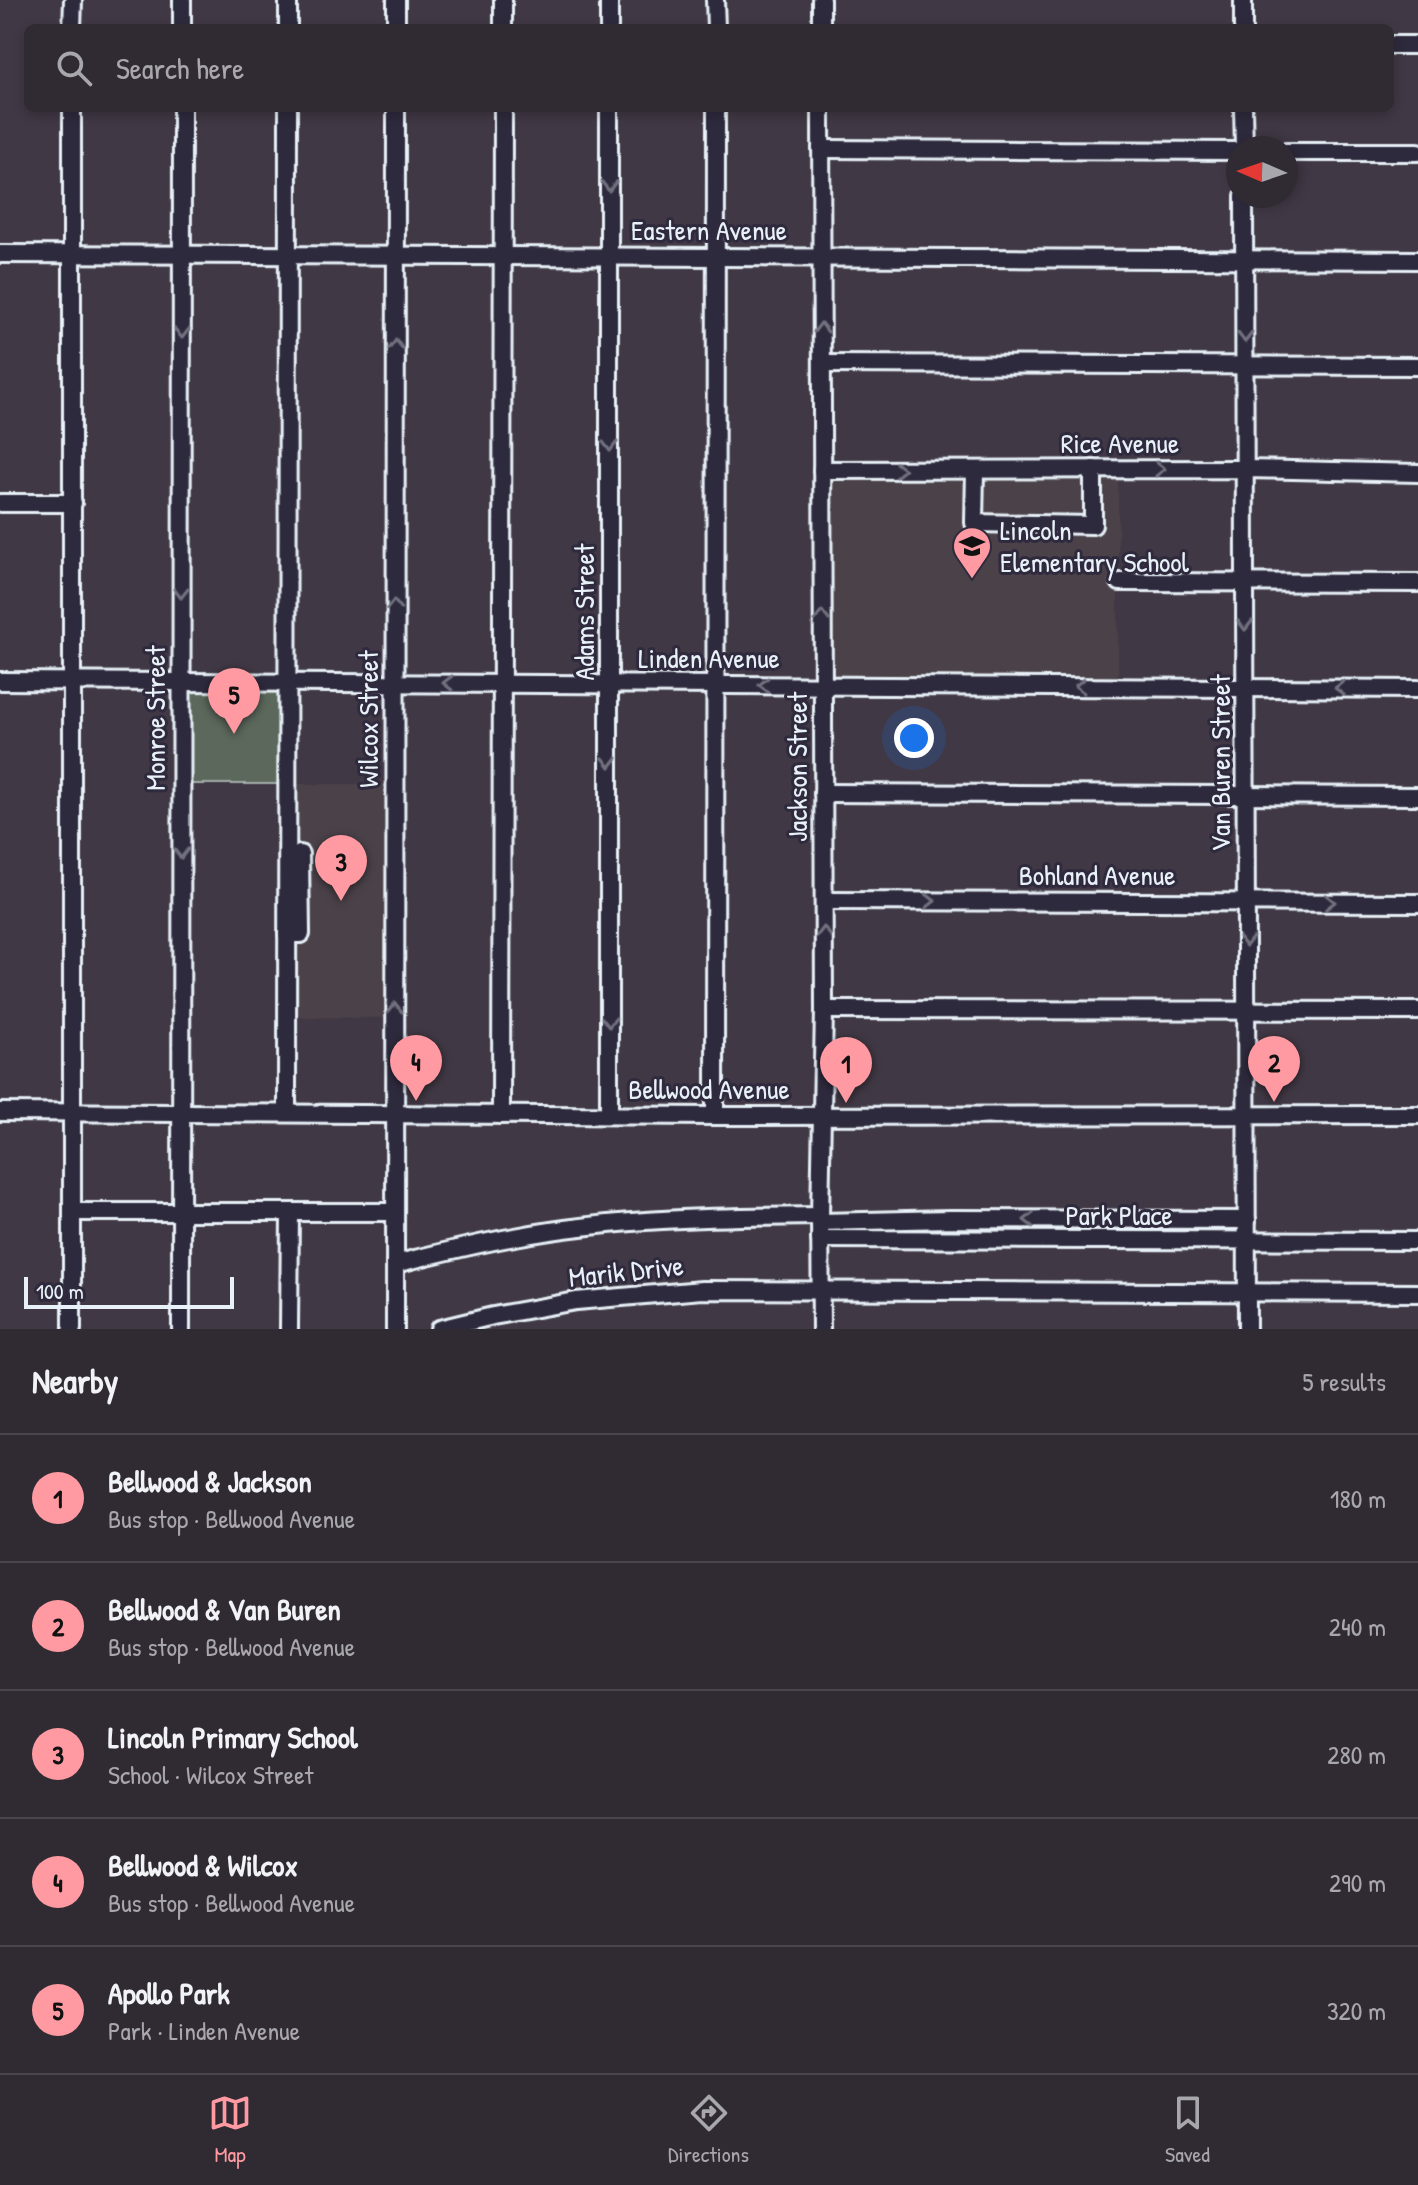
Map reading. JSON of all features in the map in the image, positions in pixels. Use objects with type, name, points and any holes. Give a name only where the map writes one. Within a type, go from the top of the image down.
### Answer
[{"type":"street","points":[[72,24],[73,0]]},
{"type":"street","points":[[182,0],[182,24]]},
{"type":"street","points":[[288,0],[288,24]]},
{"type":"street","points":[[396,0],[396,24]]},
{"type":"street","points":[[503,0],[503,24]]},
{"type":"street","points":[[609,0],[609,24]]},
{"type":"street","points":[[715,0],[716,24]]},
{"type":"street","points":[[821,0],[821,24]]},
{"type":"street","points":[[1243,0],[1243,24]]},
{"type":"street","points":[[1394,45],[1418,45]]},
{"type":"street","points":[[72,112],[72,1329]]},
{"type":"street","name":"Monroe Street","points":[[181,1329],[182,112]]},
{"type":"street","points":[[287,1113],[288,112]]},
{"type":"street","name":"Wilcox Street","points":[[395,1329],[396,112]]},
{"type":"street","points":[[501,1115],[503,112]]},
{"type":"street","name":"Adams Street","points":[[609,112],[609,1115]]},
{"type":"street","points":[[715,1116],[716,112]]},
{"type":"street","name":"Jackson Street","points":[[821,112],[824,901],[821,1329]]},
{"type":"street","points":[[1243,112],[1244,136]]},
{"type":"street","points":[[821,149],[1226,151]]},
{"type":"street","points":[[1298,152],[1418,152]]},
{"type":"street","name":"Van Buren Street","points":[[1244,208],[1247,1329]]},
{"type":"street","name":"Eastern Avenue","points":[[0,254],[1418,260]]},
{"type":"street","points":[[822,364],[1418,366]]},
{"type":"street","points":[[975,470],[974,523],[1093,525],[1093,469]]},
{"type":"street","name":"Rice Avenue","points":[[822,470],[1245,469],[1418,473]]},
{"type":"street","points":[[0,503],[73,503]]},
{"type":"street","points":[[1120,582],[1418,583]]},
{"type":"street","name":"Linden Avenue","points":[[0,681],[1418,689]]},
{"type":"street","points":[[823,793],[1418,796]]},
{"type":"street","points":[[287,934],[301,934],[300,854]]},
{"type":"street","name":"Bohland Avenue","points":[[824,901],[1418,903]]},
{"type":"street","points":[[824,1010],[1418,1011]]},
{"type":"street","name":"Bellwood Avenue","points":[[0,1112],[715,1116],[1418,1115]]},
{"type":"street","points":[[73,1212],[395,1212]]},
{"type":"street","points":[[289,1329],[290,1212]]},
{"type":"street","points":[[395,1264],[515,1236],[592,1226],[714,1217],[820,1225],[950,1219],[1247,1220]]},
{"type":"street","name":"Park Place","points":[[820,1225],[1247,1241],[1418,1241]]},
{"type":"street","name":"Marik Drive","points":[[439,1329],[530,1309],[614,1296],[702,1290],[1418,1293]]},
{"type":"shaded area","name":"Lincoln Elementary School","points":[[1118,473],[1118,687],[827,685],[826,474]]},
{"type":"shaded area","points":[[291,784],[392,784],[392,1018],[290,1017]]},
{"type":"green space","points":[[184,684],[286,684],[284,784],[183,784]]},
{"type":"place","name":"Lincoln Elementary School","points":[[972,580]]},
{"type":"place","name":"Apollo Park","points":[[234,734]]},
{"type":"place","name":"Lincoln Primary School","points":[[341,901]]},
{"type":"place","name":"Bellwood & Wilcox","points":[[416,1101]]},
{"type":"place","name":"Bellwood & Van Buren","points":[[1274,1102]]},
{"type":"place","name":"Bellwood & Jackson","points":[[846,1103]]}]
